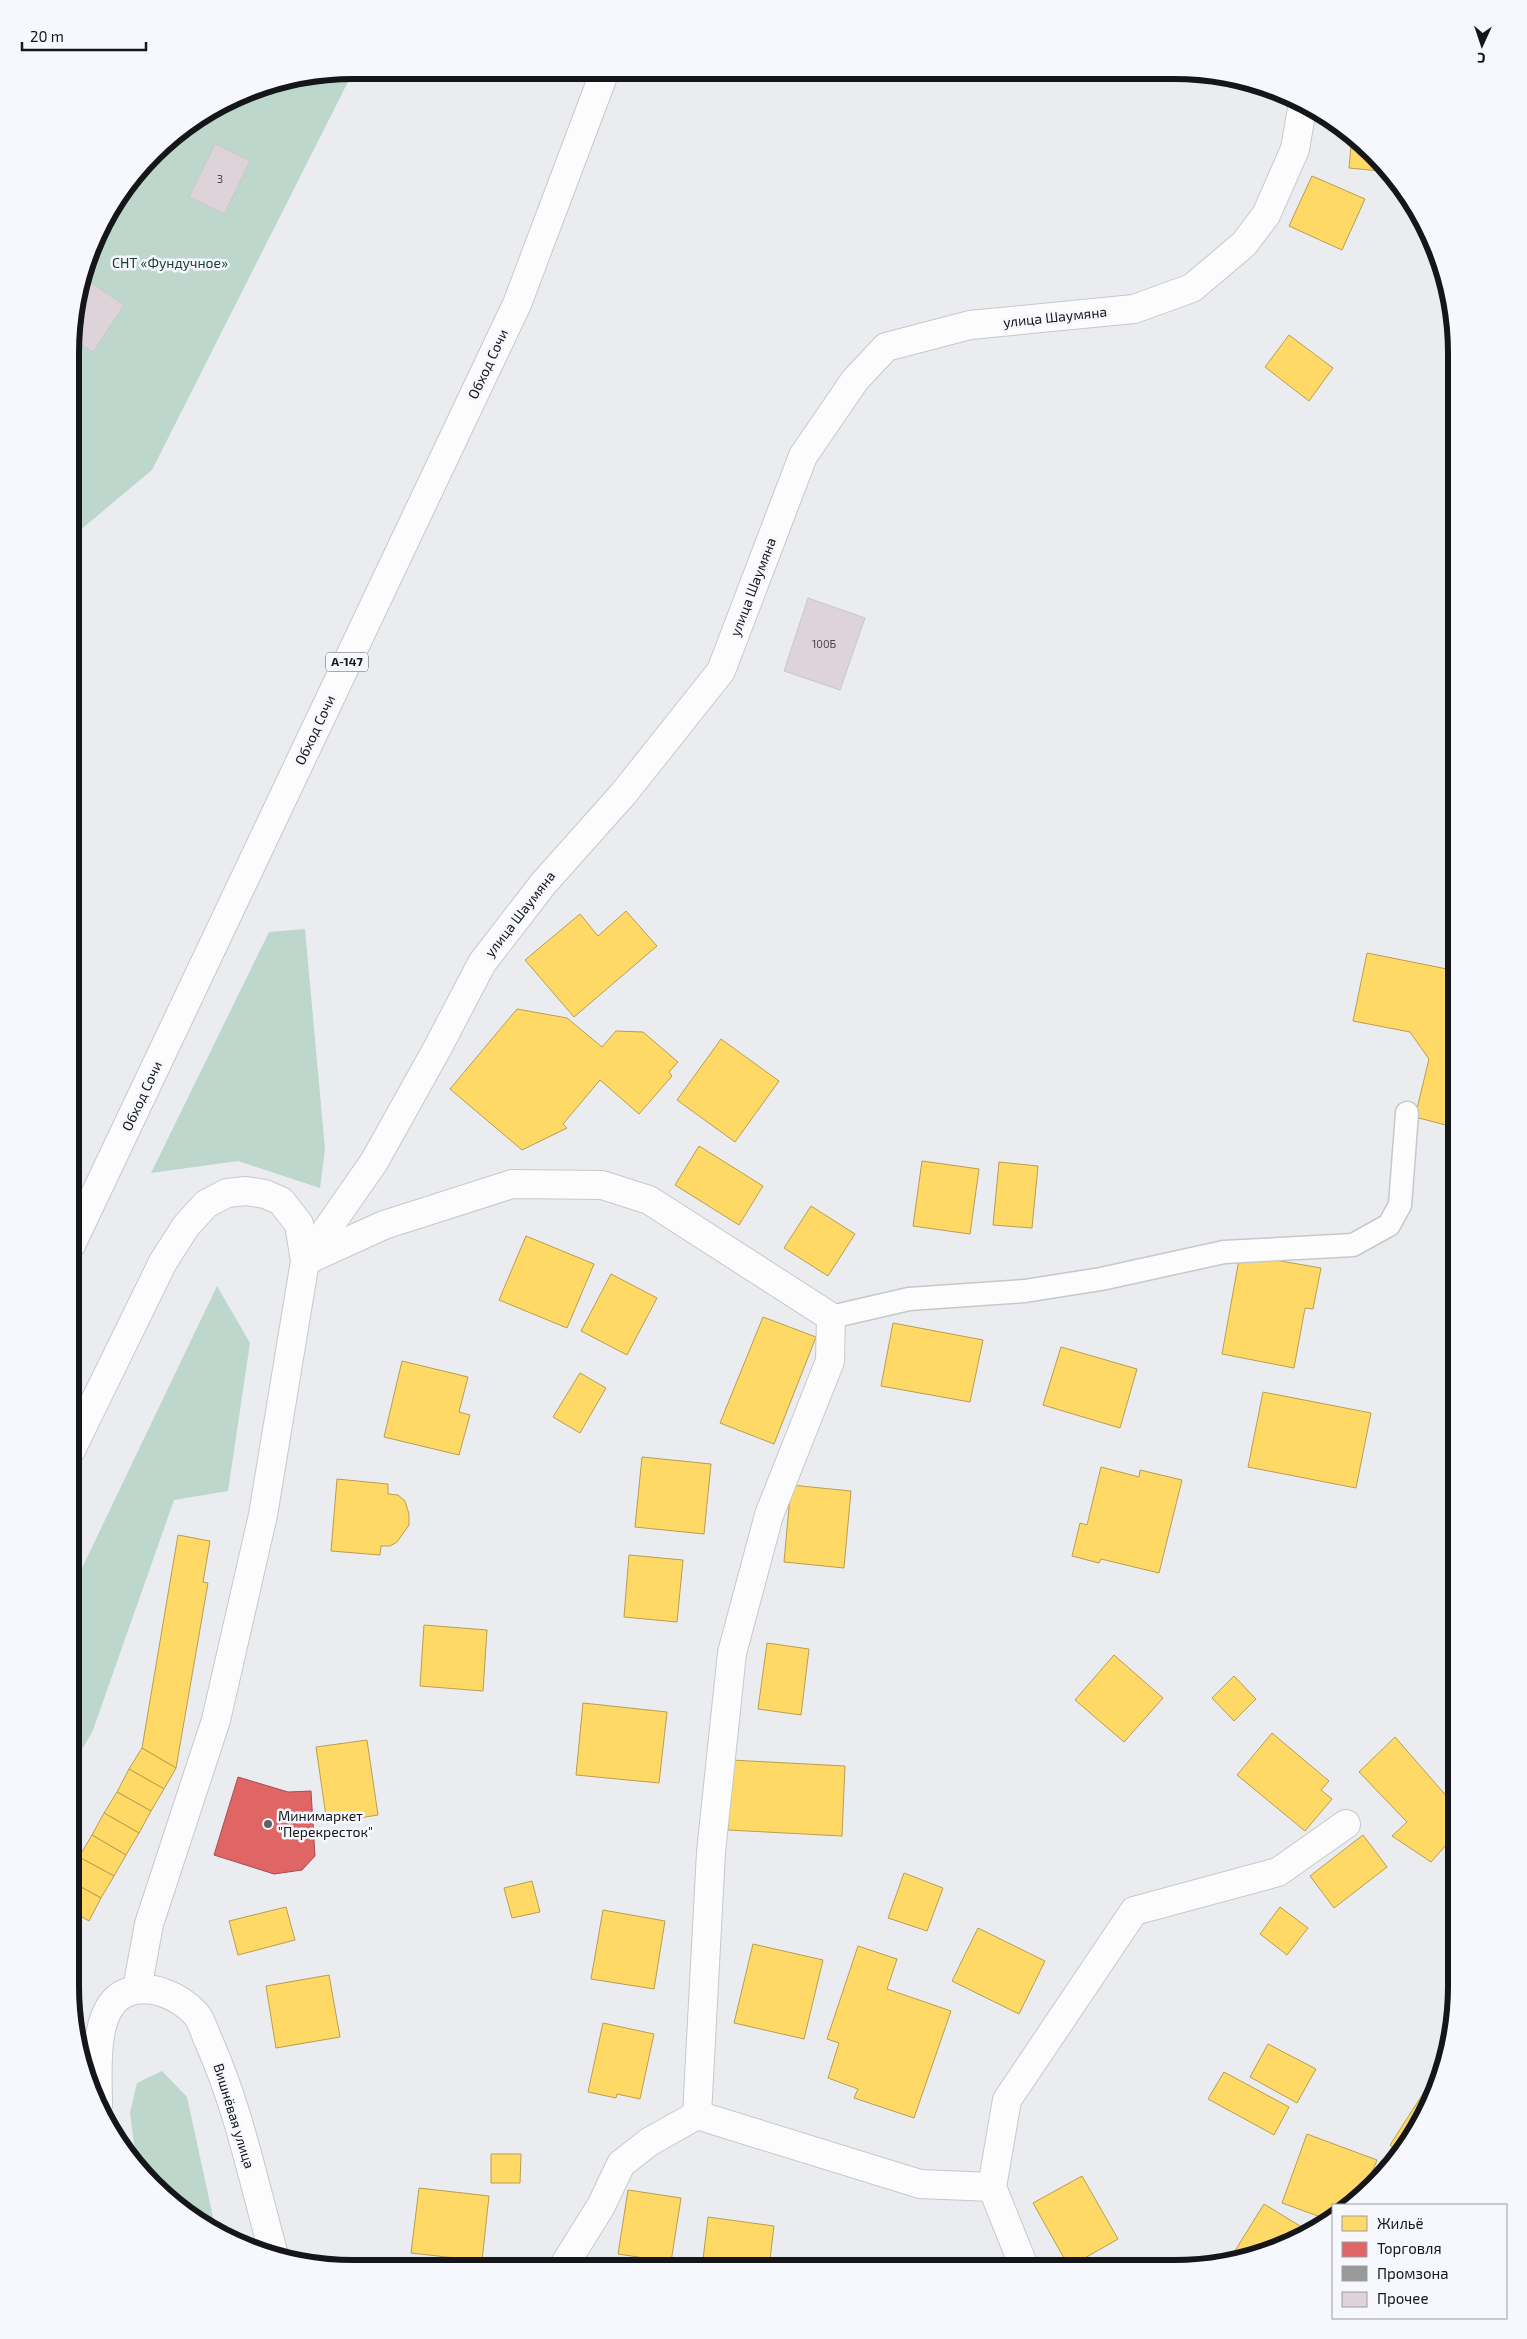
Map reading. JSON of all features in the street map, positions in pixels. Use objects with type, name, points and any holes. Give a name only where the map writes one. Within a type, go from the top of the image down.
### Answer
[{"type":"main road","name":"Обход Сочи","points":[[79,1229],[517,304],[602,79]]},
{"type":"main road","name":"улица Шаумяна","points":[[305,1261],[374,1162],[437,1050],[482,963],[542,884],[624,793],[721,671],[803,456],[855,380],[886,347],[970,326],[1134,308],[1192,288],[1244,244],[1266,215],[1295,149],[1302,110]]},
{"type":"main road","points":[[305,1261],[384,1225],[512,1184],[602,1185],[649,1200],[831,1317],[830,1361],[769,1515],[732,1652],[711,1852],[697,2115]]},
{"type":"main road","points":[[79,1434],[163,1262],[186,1226],[206,1204],[227,1193],[246,1191],[266,1194],[281,1202],[299,1224],[305,1261],[263,1515],[216,1720],[149,1924],[138,1989],[119,1995],[106,2012],[98,2054],[98,2086]]},
{"type":"main road","points":[[1021,2260],[992,2187],[1006,2100],[1134,1911],[1278,1872],[1346,1824]]},
{"type":"main road","name":"Вишнёвая улица","points":[[138,1989],[170,1994],[197,2015],[223,2073],[272,2248]]},
{"type":"main road","points":[[567,2260],[601,2206],[621,2164],[649,2142],[697,2115],[920,2184],[992,2187]]},
{"type":"lane","points":[[831,1317],[908,1299],[1025,1291],[1101,1279],[1224,1252],[1353,1245],[1389,1225],[1400,1205],[1407,1113]]},
{"type":"green space","name":"СНТ «Фундучное»","points":[[349,79],[152,470],[79,531],[79,335],[81,317],[93,265],[115,216],[135,186],[159,159],[186,135],[216,115],[265,93],[282,88],[317,81]]},
{"type":"green space","points":[[305,929],[325,1149],[320,1188],[238,1161],[151,1173],[269,932]]},
{"type":"green space","points":[[217,1286],[250,1343],[228,1491],[174,1500],[93,1730],[79,1755],[79,1574]]},
{"type":"green space","points":[[162,2071],[187,2097],[214,2223],[172,2192],[135,2153],[130,2113],[137,2083]]},
{"type":"building: Жильё","points":[[1351,144],[1379,171],[1349,168]]},
{"type":"building: Жильё","points":[[1312,176],[1365,199],[1342,250],[1289,226]]},
{"type":"building: Жильё","points":[[1289,335],[1333,368],[1309,401],[1265,367]]},
{"type":"building: Жильё","points":[[626,911],[657,946],[574,1017],[525,960],[580,914],[598,936]]},
{"type":"building: Жильё","points":[[1367,953],[1448,969],[1448,1126],[1415,1117],[1429,1059],[1410,1032],[1353,1021]]},
{"type":"building: Жильё","points":[[517,1009],[567,1018],[602,1047],[616,1031],[643,1032],[678,1062],[669,1072],[672,1076],[639,1114],[600,1080],[563,1124],[567,1128],[522,1150],[450,1089]]},
{"type":"building: Жильё","points":[[721,1039],[779,1081],[735,1142],[677,1100]]},
{"type":"building: Жильё","points":[[699,1146],[763,1186],[739,1225],[675,1185]]},
{"type":"building: Жильё","points":[[922,1161],[979,1169],[970,1234],[913,1226]]},
{"type":"building: Жильё","points":[[999,1162],[1038,1166],[1032,1228],[993,1225]]},
{"type":"building: Жильё","points":[[811,1206],[855,1234],[828,1276],[784,1248]]},
{"type":"building: Жильё","points":[[526,1236],[594,1264],[567,1328],[499,1300]]},
{"type":"building: Жильё","points":[[1240,1254],[1321,1268],[1313,1309],[1305,1308],[1294,1368],[1222,1354]]},
{"type":"building: Жильё","points":[[611,1274],[657,1298],[627,1355],[581,1331]]},
{"type":"building: Жильё","points":[[763,1317],[816,1337],[774,1444],[720,1423]]},
{"type":"building: Жильё","points":[[893,1323],[983,1340],[970,1402],[881,1386]]},
{"type":"building: Жильё","points":[[1061,1347],[1137,1369],[1120,1428],[1043,1405]]},
{"type":"building: Жильё","points":[[402,1361],[468,1377],[459,1412],[470,1415],[459,1455],[384,1437]]},
{"type":"building: Жильё","points":[[580,1373],[606,1388],[580,1433],[553,1417]]},
{"type":"building: Жильё","points":[[1263,1392],[1371,1413],[1356,1488],[1248,1467]]},
{"type":"building: Жильё","points":[[642,1457],[711,1464],[704,1534],[635,1527]]},
{"type":"building: Жильё","points":[[1101,1467],[1139,1477],[1140,1470],[1182,1480],[1159,1573],[1101,1559],[1099,1563],[1072,1556],[1080,1523],[1087,1525]]},
{"type":"building: Жильё","points":[[337,1479],[388,1484],[388,1494],[398,1495],[405,1501],[409,1514],[409,1525],[397,1542],[390,1546],[381,1546],[380,1555],[331,1551]]},
{"type":"building: Жильё","points":[[791,1485],[851,1491],[844,1568],[784,1562]]},
{"type":"building: Жильё","points":[[178,1535],[210,1541],[203,1582],[208,1583],[176,1768],[142,1748]]},
{"type":"building: Жильё","points":[[629,1555],[683,1560],[677,1622],[624,1617]]},
{"type":"building: Жильё","points":[[424,1625],[487,1630],[483,1691],[420,1686]]},
{"type":"building: Жильё","points":[[767,1643],[809,1649],[801,1715],[758,1709]]},
{"type":"building: Жильё","points":[[1114,1655],[1163,1698],[1124,1742],[1075,1700]]},
{"type":"building: Жильё","points":[[1234,1676],[1256,1699],[1234,1721],[1212,1698]]},
{"type":"building: Жильё","points":[[583,1703],[667,1712],[659,1783],[576,1775]]},
{"type":"building: Жильё","points":[[1272,1733],[1329,1781],[1321,1790],[1332,1799],[1305,1831],[1237,1775]]},
{"type":"building: Жильё","points":[[1395,1737],[1448,1798],[1448,1843],[1431,1862],[1392,1836],[1407,1822],[1359,1772]]},
{"type":"building: Жильё","points":[[367,1740],[378,1815],[327,1823],[316,1747]]},
{"type":"building: Жильё","points":[[142,1748],[176,1768],[164,1789],[129,1769]]},
{"type":"building: Жильё","points":[[731,1760],[845,1766],[842,1836],[728,1830]]},
{"type":"building: Жильё","points":[[129,1769],[164,1789],[151,1811],[117,1792]]},
{"type":"building: Жильё","points":[[117,1792],[151,1811],[139,1833],[104,1813]]},
{"type":"building: Жильё","points":[[104,1813],[139,1833],[126,1855],[92,1835]]},
{"type":"building: Жильё","points":[[92,1835],[126,1855],[114,1876],[79,1857]]},
{"type":"building: Жильё","points":[[1363,1835],[1387,1867],[1334,1908],[1310,1876]]},
{"type":"building: Жильё","points":[[79,1857],[114,1876],[101,1898],[79,1886]]},
{"type":"building: Жильё","points":[[904,1873],[943,1888],[927,1931],[888,1918]]},
{"type":"building: Жильё","points":[[532,1881],[540,1912],[512,1918],[504,1888]]},
{"type":"building: Жильё","points":[[79,1886],[101,1898],[89,1921],[79,1915]]},
{"type":"building: Жильё","points":[[286,1907],[295,1940],[238,1955],[229,1921]]},
{"type":"building: Жильё","points":[[1280,1907],[1308,1928],[1287,1955],[1260,1934]]},
{"type":"building: Жильё","points":[[603,1910],[665,1921],[654,1989],[591,1979]]},
{"type":"building: Жильё","points":[[978,1928],[1045,1961],[1019,2014],[952,1981]]},
{"type":"building: Жильё","points":[[753,1944],[823,1960],[804,2039],[734,2023]]},
{"type":"building: Жильё","points":[[858,1946],[897,1959],[887,1989],[951,2011],[914,2118],[854,2098],[858,2089],[828,2078],[839,2043],[827,2039]]},
{"type":"building: Жильё","points":[[329,1975],[340,2037],[276,2048],[266,1986]]},
{"type":"building: Жильё","points":[[603,2023],[654,2034],[640,2099],[617,2094],[616,2098],[588,2092]]},
{"type":"building: Жильё","points":[[1268,2044],[1316,2069],[1297,2103],[1250,2077]]},
{"type":"building: Жильё","points":[[1224,2072],[1289,2107],[1274,2135],[1208,2099]]},
{"type":"building: Жильё","points":[[1426,2089],[1427,2090],[1420,2107],[1402,2139],[1395,2148],[1390,2145]]},
{"type":"building: Жильё","points":[[1307,2134],[1377,2160],[1368,2180],[1341,2204],[1332,2204],[1332,2210],[1322,2217],[1282,2203]]},
{"type":"building: Жильё","points":[[491,2154],[521,2154],[520,2183],[491,2183]]},
{"type":"building: Жильё","points":[[1082,2176],[1118,2239],[1081,2260],[1065,2260],[1033,2203]]},
{"type":"building: Жильё","points":[[419,2188],[489,2196],[482,2260],[411,2253]]},
{"type":"building: Жильё","points":[[628,2190],[681,2198],[671,2260],[658,2260],[618,2254]]},
{"type":"building: Жильё","points":[[1264,2204],[1303,2228],[1262,2246],[1233,2254]]},
{"type":"building: Жильё","points":[[708,2217],[774,2226],[770,2260],[703,2260]]},
{"type":"building: Торговля","name":"Минимаркет \"Перекресток\"","points":[[238,1777],[288,1792],[311,1791],[315,1856],[302,1870],[274,1874],[214,1855]]},
{"type":"building: Прочее","points":[[215,144],[250,161],[224,214],[189,197]]},
{"type":"building: Прочее","points":[[88,281],[124,305],[93,352],[79,343],[81,317]]},
{"type":"building: Прочее","points":[[808,598],[865,618],[840,690],[784,671]]},
{"type":"place","name":"Минимаркет \"Перекресток\"","points":[[268,1824]]}]
